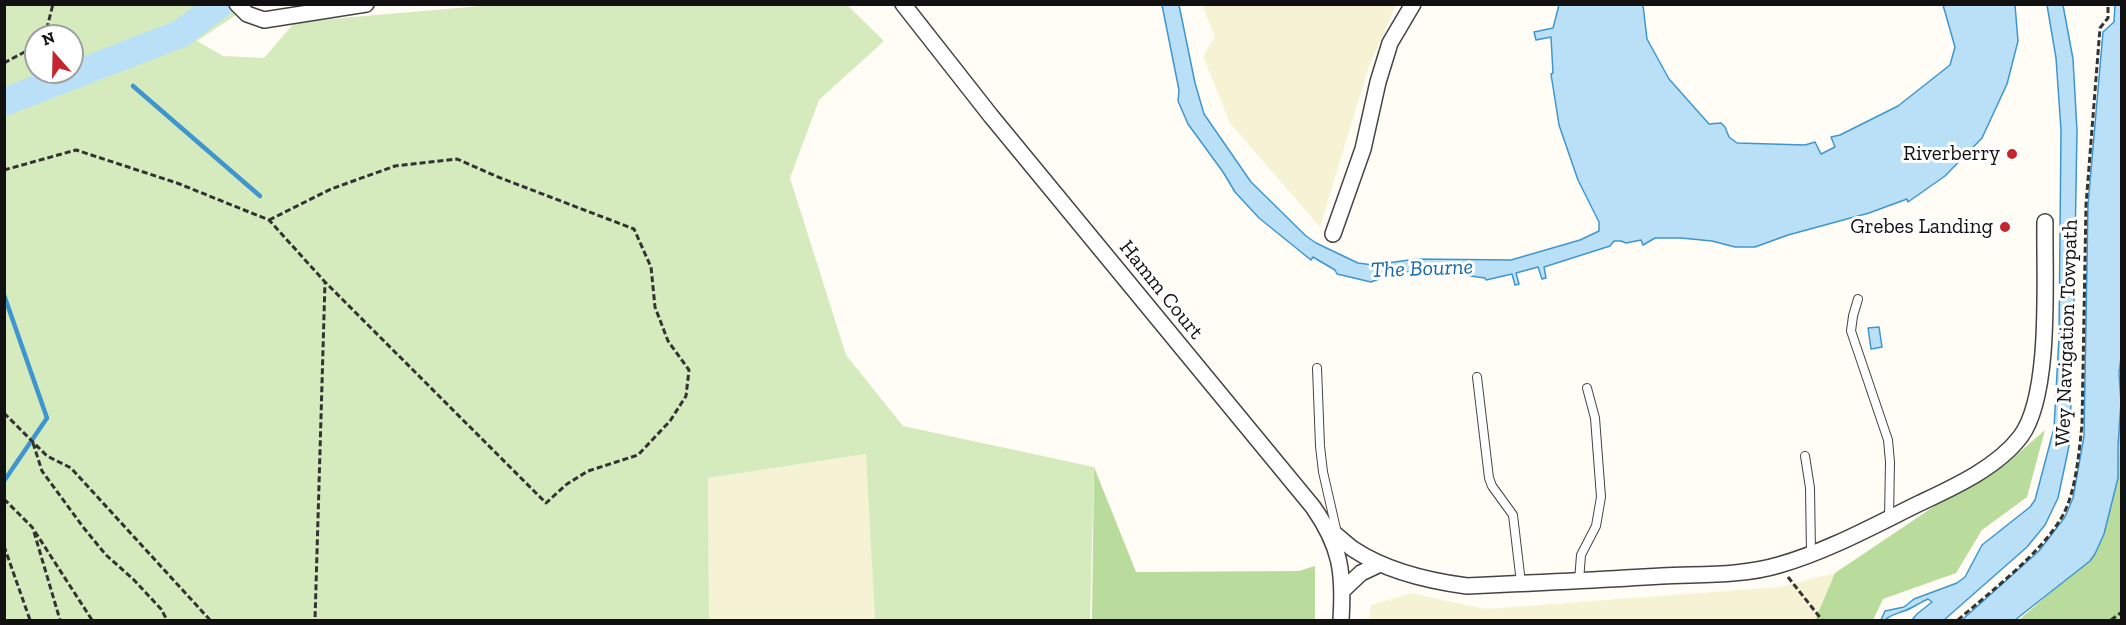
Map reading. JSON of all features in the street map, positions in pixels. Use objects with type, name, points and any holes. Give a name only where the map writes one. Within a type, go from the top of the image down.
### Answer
[{"type":"street","points":[[237,4],[248,14],[264,20],[366,4]]},
{"type":"street","name":"Hamm Court","points":[[903,4],[991,116],[1333,532],[1342,590],[1341,621]]},
{"type":"street","points":[[1333,234],[1363,149],[1378,82],[1390,43],[1413,4]]},
{"type":"street","points":[[1333,532],[1353,549],[1380,564],[1444,583],[1467,586],[1734,573],[1779,565],[1811,553],[1958,485],[1995,462],[2022,436],[2036,404],[2043,357],[2044,222]]},
{"type":"street","points":[[1342,590],[1361,573],[1380,564]]},
{"type":"lane","points":[[1858,299],[1851,331],[1888,440],[1889,518]]},
{"type":"lane","points":[[1317,368],[1320,446],[1333,532]]},
{"type":"lane","points":[[1477,377],[1489,478],[1492,486],[1513,515],[1521,583]]},
{"type":"lane","points":[[1579,580],[1581,555],[1596,526],[1601,497],[1595,418],[1587,388]]},
{"type":"lane","points":[[1805,456],[1810,488],[1811,553]]},
{"type":"path","points":[[47,24],[53,4]]},
{"type":"path","name":"Wey Navigation Towpath","points":[[1958,621],[2037,549],[2062,516],[2070,498],[2080,452],[2082,424],[2086,205],[2100,28],[2108,18],[2108,4]]},
{"type":"path","points":[[4,63],[24,52]]},
{"type":"path","points":[[4,170],[76,150],[177,183],[269,220],[325,282],[546,503],[567,484],[588,471],[638,455],[670,421],[686,396],[689,370],[668,341],[654,307],[651,267],[634,229],[457,159],[395,166],[331,189],[269,220]]},
{"type":"path","points":[[315,621],[325,282]]},
{"type":"path","points":[[4,413],[47,456],[71,468],[210,621]]},
{"type":"path","points":[[32,442],[42,471],[83,527],[106,555],[161,609],[167,621]]},
{"type":"path","points":[[4,499],[32,527],[92,621]]},
{"type":"path","points":[[32,527],[60,621]]},
{"type":"path","points":[[4,546],[30,621]]},
{"type":"path","points":[[1779,565],[1822,621]]},
{"type":"path","points":[[2111,621],[2121,612]]},
{"type":"shaded area","points":[[1202,5],[1396,5],[1369,66],[1320,227],[1230,123],[1203,56],[1215,37]]},
{"type":"shaded area","points":[[867,454],[875,620],[709,620],[708,478]]},
{"type":"shaded area","points":[[1835,573],[1815,620],[1369,620],[1371,605],[1411,593],[1486,609],[1779,587]]},
{"type":"green space","points":[[504,4],[847,5],[884,41],[819,100],[790,178],[846,355],[903,426],[1094,467],[1090,620],[875,620],[866,454],[708,478],[709,620],[5,620],[4,5],[251,5],[197,41],[223,56],[264,58],[295,22]]},
{"type":"green space","points":[[2121,350],[2121,620],[2019,620],[2095,554],[2118,478]]},
{"type":"green space","points":[[2045,430],[2027,497],[1982,530],[1956,573],[1883,599],[1873,620],[1815,620],[1835,573],[1948,497],[2004,466]]},
{"type":"green space","points":[[1094,467],[1136,572],[1299,571],[1315,566],[1315,620],[1092,620]]},
{"type":"water","points":[[1162,5],[1179,5],[1195,83],[1204,114],[1251,182],[1316,243],[1358,263],[1373,265],[1416,259],[1511,260],[1580,240],[1599,231],[1599,222],[1578,180],[1559,125],[1551,74],[1553,73],[1551,37],[1536,40],[1534,32],[1553,28],[1559,5],[1643,5],[1647,39],[1669,79],[1709,124],[1721,123],[1729,137],[1737,143],[1805,145],[1815,142],[1821,154],[1835,147],[1831,137],[1840,135],[1898,106],[1950,65],[1955,47],[1943,5],[2015,5],[2018,41],[2007,84],[1982,138],[1945,176],[1908,202],[1907,199],[1869,213],[1788,235],[1755,247],[1735,247],[1712,241],[1681,238],[1655,238],[1643,245],[1641,240],[1626,243],[1614,241],[1610,246],[1544,267],[1546,278],[1542,279],[1538,267],[1516,273],[1519,284],[1515,285],[1512,274],[1486,280],[1442,272],[1403,272],[1371,282],[1337,274],[1335,270],[1313,257],[1311,260],[1259,218],[1235,192],[1188,124],[1178,101],[1179,90]]},
{"type":"water","points":[[2047,5],[2063,5],[2073,59],[2077,131],[2069,446],[2058,498],[2045,525],[2027,547],[1944,620],[1912,620],[1932,602],[1928,599],[1881,620],[1885,611],[1904,607],[1914,599],[1957,583],[1965,577],[1982,545],[2030,507],[2035,500],[2054,428],[2059,337],[2061,130],[2056,58]]},
{"type":"water","points":[[2115,5],[2122,5],[2122,350],[2119,373],[2121,402],[2118,478],[2104,534],[2090,561],[2015,620],[1962,620],[2039,551],[2065,517],[2073,498],[2084,436],[2088,205],[2103,32],[2114,22]]},
{"type":"water","points":[[1879,327],[1882,347],[1871,349],[1868,328]]},
{"type":"waterway","name":"The Bourne","points":[[4,102],[180,34],[220,4]]},
{"type":"waterway","points":[[133,86],[260,196]]},
{"type":"waterway","points":[[4,295],[47,418],[4,481]]},
{"type":"place","name":"Riverberry","points":[[2012,154]]},
{"type":"place","name":"Grebes Landing","points":[[2005,227]]}]
